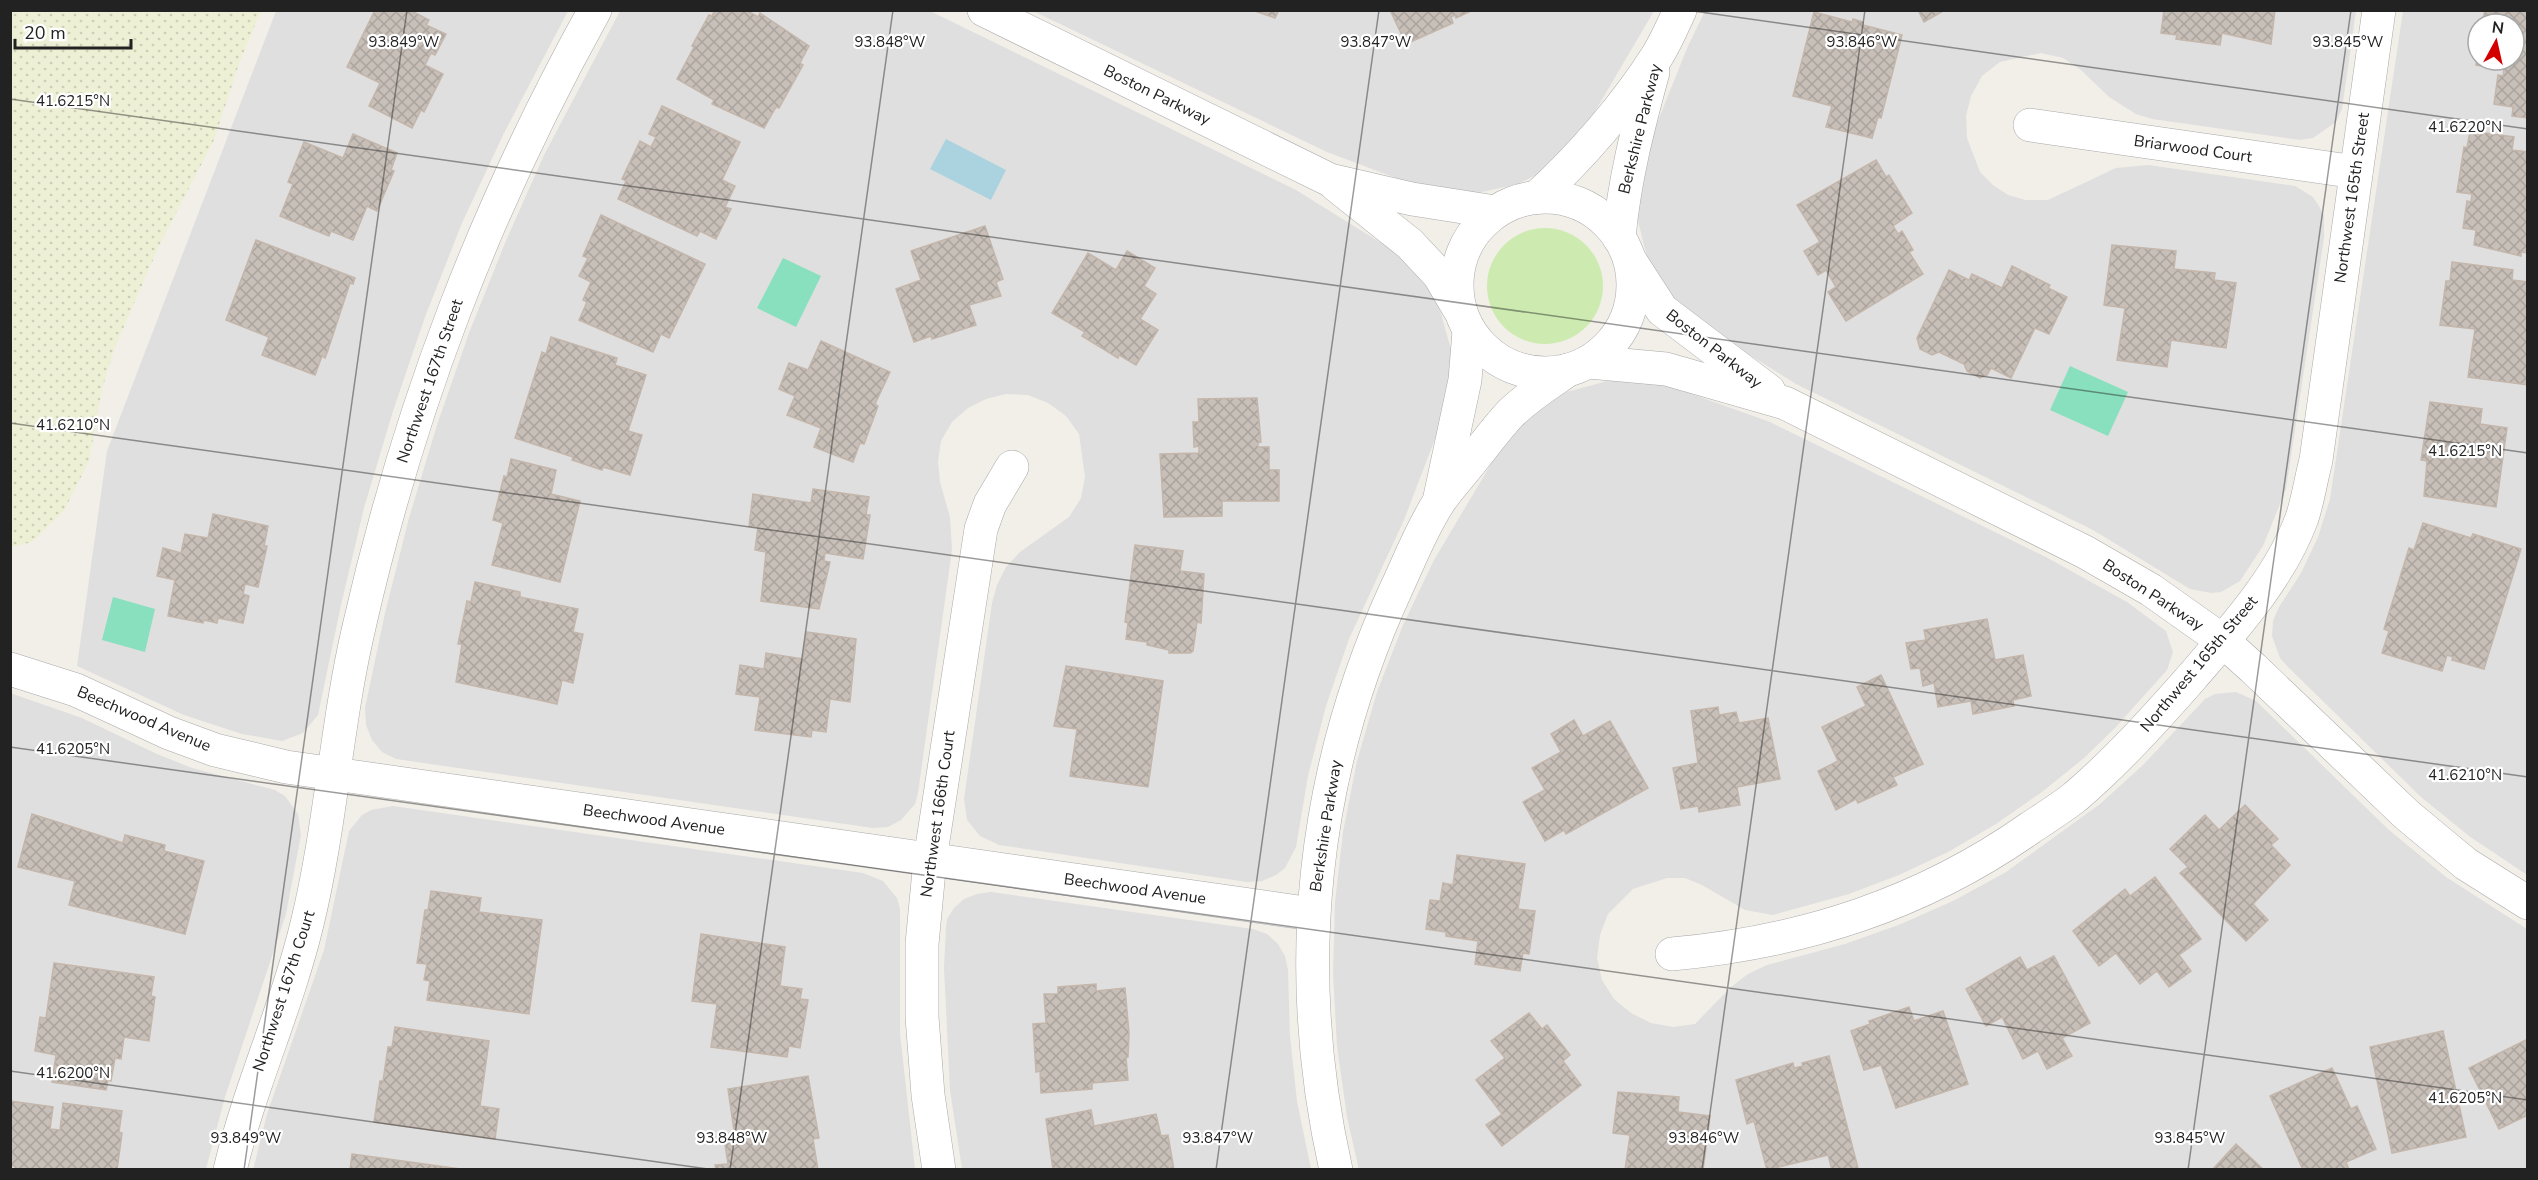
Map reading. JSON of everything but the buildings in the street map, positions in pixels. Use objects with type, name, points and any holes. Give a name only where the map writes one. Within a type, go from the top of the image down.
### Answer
[{"type":"street","name":"Northwest 167th Street","points":[[332,774],[358,631],[389,504],[424,389],[468,271],[520,151],[595,10]]},
{"type":"street","name":"Boston Parkway","points":[[984,10],[1330,180],[1412,200],[1495,212]]},
{"type":"street","name":"Berkshire Parkway","points":[[1624,248],[1623,194],[1631,155],[1658,56],[1680,10]]},
{"type":"street","name":"Northwest 165th Street","points":[[1672,954],[1725,949],[1801,933],[1842,921],[1945,881],[2010,842],[2073,798],[2119,757],[2223,641],[2282,560],[2302,518],[2316,460],[2379,10]]},
{"type":"street","name":"Berkshire Parkway","points":[[1537,197],[1576,160],[1658,56]]},
{"type":"street","name":"Briarwood Court","points":[[2030,125],[2356,172]]},
{"type":"street","name":"Boston Parkway","points":[[1330,180],[1410,244],[1439,275],[1465,321]]},
{"type":"street","points":[[1537,197],[1561,198],[1584,206],[1604,219],[1624,248],[1633,283],[1631,307],[1622,329],[1607,348],[1578,366],[1545,373],[1523,370],[1502,362],[1484,349],[1465,321],[1456,289],[1458,266],[1466,245],[1478,226],[1495,212],[1515,202],[1537,197]]},
{"type":"street","name":"Boston Parkway","points":[[1624,248],[1662,310],[1785,403]]},
{"type":"street","name":"Berkshire Parkway","points":[[1439,502],[1465,380],[1465,321]]},
{"type":"street","name":"Boston Parkway","points":[[1578,366],[1666,369],[1785,403],[2085,552],[2151,590],[2223,641],[2290,700],[2407,815],[2466,864],[2528,903]]},
{"type":"street","name":"Berkshire Parkway","points":[[1336,1170],[1316,1059],[1311,986],[1312,914],[1320,839],[1334,765],[1354,693],[1382,620],[1439,502],[1510,415],[1538,391],[1578,366]]},
{"type":"street","name":"Northwest 166th Court","points":[[939,1170],[928,1095],[922,1017],[922,944],[930,860],[981,529],[990,504],[1012,467]]},
{"type":"street","name":"Beechwood Avenue","points":[[10,669],[76,690],[169,733],[215,750],[286,767],[1312,914]]},
{"type":"street","name":"Northwest 167th Court","points":[[230,1170],[242,1122],[307,925],[321,858],[332,774]]},
{"type":"shaded area","points":[[276,11],[568,11],[504,133],[462,223],[425,317],[393,411],[364,508],[318,715],[303,733],[282,741],[242,734],[184,715],[77,666],[107,451]]},
{"type":"shaded area","points":[[620,11],[930,11],[1296,190],[1394,251],[1426,284],[1438,303],[1452,353],[1446,410],[1404,520],[1349,639],[1326,706],[1308,776],[1296,847],[1285,868],[1276,875],[1262,881],[1247,882],[999,845],[980,836],[967,820],[964,799],[992,603],[997,585],[1006,567],[1020,552],[1069,517],[1081,498],[1085,477],[1079,434],[1066,416],[1048,403],[1028,395],[1006,394],[986,399],[968,408],[952,422],[941,441],[938,461],[940,482],[950,517],[952,550],[918,793],[915,804],[901,820],[888,827],[873,828],[396,759],[382,752],[372,740],[366,725],[365,708],[385,613],[409,518],[437,425],[469,333],[505,243],[544,155]]},
{"type":"shaded area","points":[[1033,11],[1654,11],[1587,125],[1538,174],[1518,184],[1473,194],[1428,190],[1327,152]]},
{"type":"shaded area","points":[[1705,11],[2356,11],[2342,109],[2336,122],[2313,138],[2300,140],[2152,119],[2136,114],[2109,97],[2081,70],[2063,58],[2041,53],[2000,62],[1982,76],[1971,96],[1966,116],[1967,138],[1980,172],[2008,195],[2026,200],[2048,200],[2116,168],[2148,165],[2295,186],[2313,197],[2319,206],[2324,216],[2324,238],[2286,489],[2263,546],[2240,581],[2221,592],[2211,593],[2190,589],[2093,530],[1796,384],[1710,330],[1673,300],[1648,261],[1637,217],[1637,195],[1655,128],[1688,46]]},
{"type":"shaded area","points":[[2403,11],[2527,11],[2527,875],[2469,836],[2421,797],[2280,658],[2272,636],[2273,621],[2279,607],[2301,573],[2318,537],[2330,499]]},
{"type":"shaded area","points":[[1611,380],[1661,383],[1770,422],[2046,557],[2127,602],[2166,631],[2173,652],[2167,670],[2115,728],[2084,758],[2042,792],[1996,824],[1948,852],[1899,875],[1849,894],[1773,915],[1745,910],[1702,885],[1685,878],[1667,878],[1633,889],[1608,914],[1600,935],[1597,958],[1602,980],[1614,999],[1631,1013],[1651,1023],[1673,1027],[1695,1024],[1731,987],[1748,974],[1767,965],[1845,944],[1901,924],[1955,900],[2006,872],[2100,804],[2143,765],[2205,699],[2215,694],[2236,692],[2256,701],[2389,830],[2446,877],[2527,929],[2527,1169],[1359,1170],[1347,1117],[1337,1046],[1333,974],[1335,902],[1343,832],[1357,761],[1377,692],[1403,625],[1434,560],[1497,454],[1525,418],[1563,393]]},
{"type":"shaded area","points":[[10,693],[82,718],[192,768],[275,790],[285,796],[298,814],[301,835],[286,914],[225,1097],[206,1169],[11,1169]]},
{"type":"shaded area","points":[[393,806],[863,873],[883,881],[897,898],[900,909],[900,1033],[915,1169],[253,1170],[267,1114],[324,950],[349,831],[362,815],[371,810]]},
{"type":"shaded area","points":[[991,892],[1253,929],[1267,934],[1278,944],[1285,956],[1288,970],[1290,1036],[1297,1101],[1311,1169],[962,1169],[950,1090],[944,968],[946,927],[947,919],[954,908],[964,899]]},
{"type":"green space","points":[[11,10],[261,11],[240,61],[214,140],[160,244],[115,347],[102,389],[89,461],[64,511],[32,542],[11,547]]},
{"type":"green space","points":[[1545,228],[1567,232],[1586,245],[1599,264],[1603,286],[1599,308],[1586,327],[1567,340],[1545,344],[1523,340],[1504,327],[1491,308],[1487,286],[1491,264],[1504,245],[1523,232]]},
{"type":"green space","points":[[783,258],[821,276],[796,327],[757,308]]},
{"type":"green space","points":[[2070,366],[2128,392],[2108,436],[2050,410]]},
{"type":"green space","points":[[113,597],[155,609],[145,652],[102,640]]},
{"type":"water","points":[[946,139],[1006,170],[991,200],[930,169]]}]
